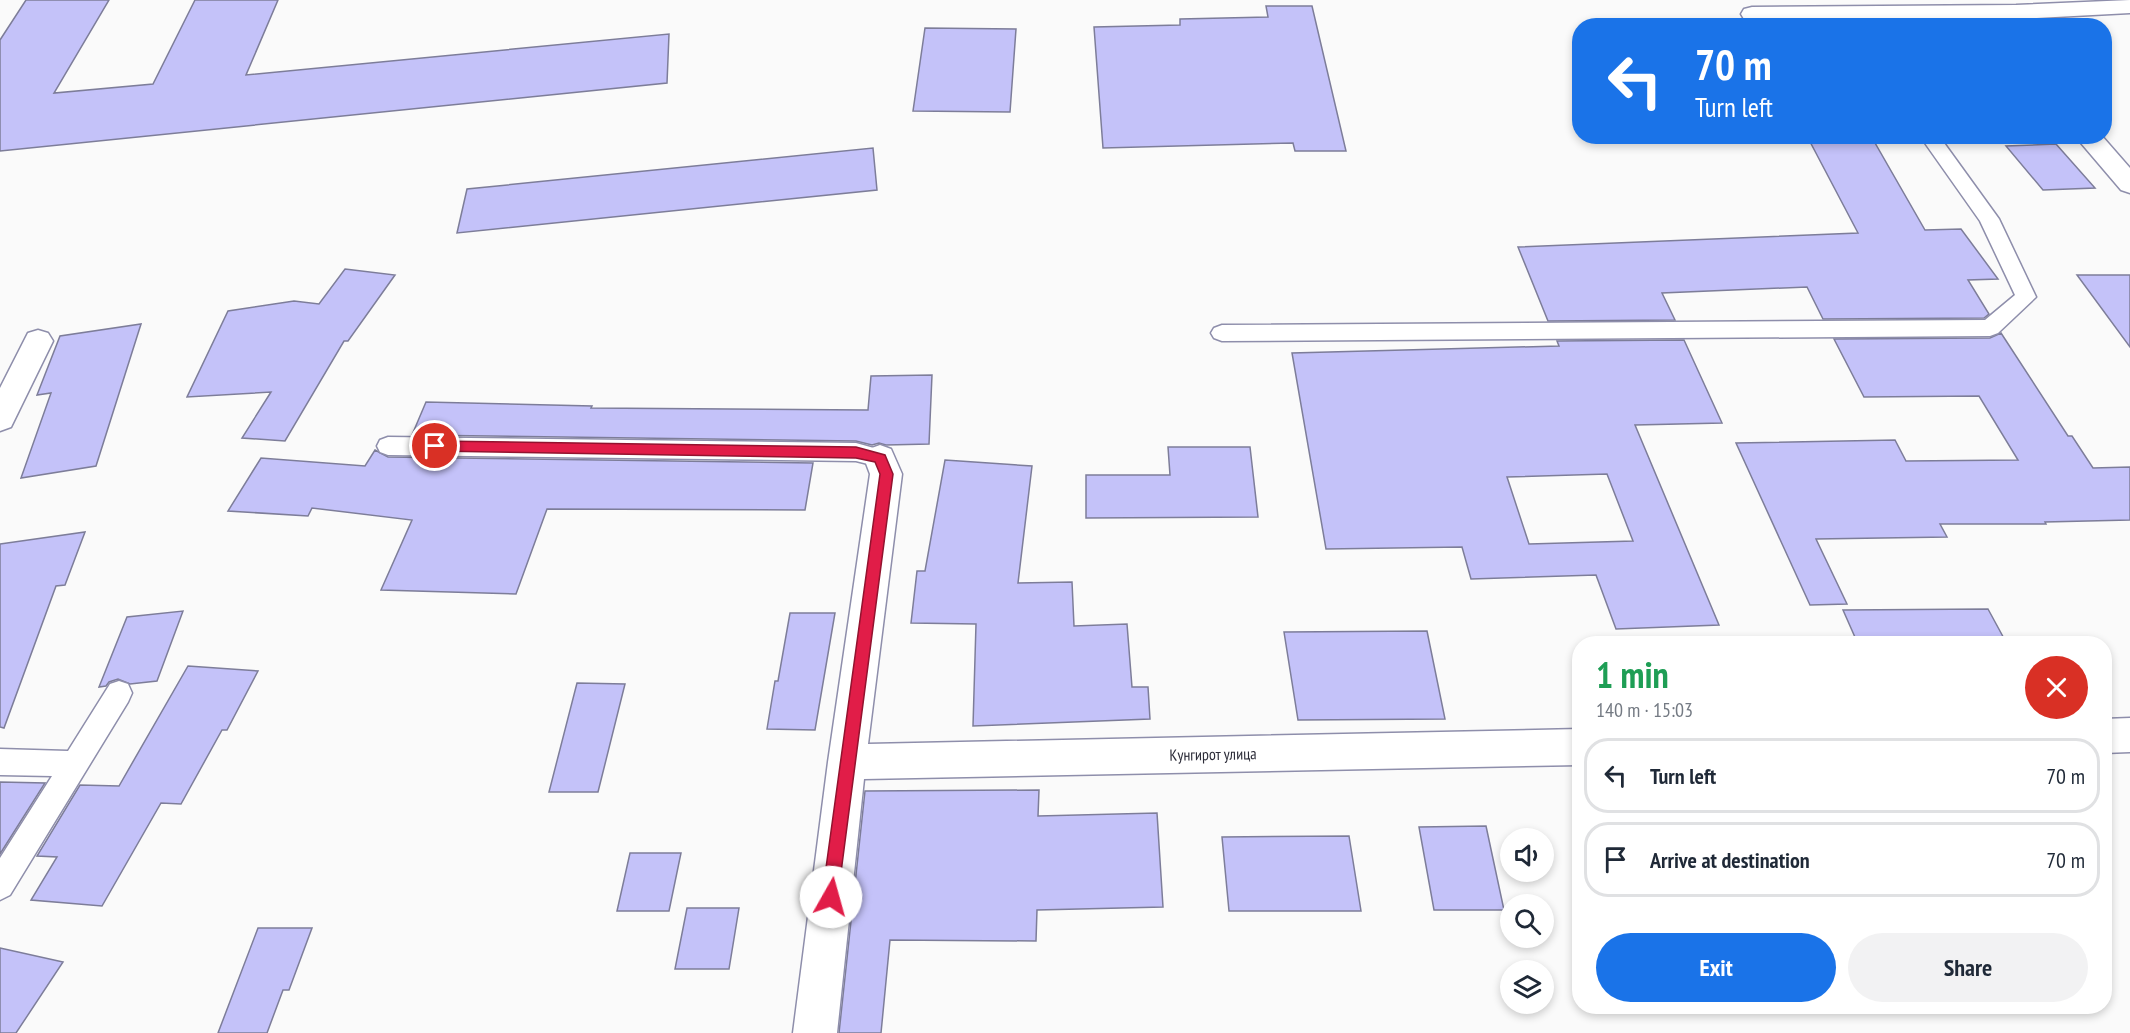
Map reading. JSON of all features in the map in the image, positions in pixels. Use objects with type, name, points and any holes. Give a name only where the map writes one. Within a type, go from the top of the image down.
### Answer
[{"type":"street","points":[[1886,18],[2130,6]]},
{"type":"street","points":[[1752,14],[1813,18]]},
{"type":"street","points":[[2094,144],[2130,184]]},
{"type":"street","points":[[0,419],[38,341]]},
{"type":"street","points":[[814,1033],[847,762],[886,474],[880,458]]},
{"type":"street","points":[[2112,736],[2130,735]]},
{"type":"street","name":"Кунгирот улица","points":[[847,762],[1572,747]]},
{"type":"lane","points":[[1222,333],[1990,328],[2026,297],[1989,219],[1935,144]]},
{"type":"lane","points":[[388,446],[856,452],[880,458]]},
{"type":"lane","points":[[0,885],[119,693]]},
{"type":"lane","points":[[0,762],[75,764]]},
{"type":"building","points":[[26,0],[109,0],[54,93],[153,84],[195,0],[278,0],[246,75],[669,34],[667,83],[0,151],[0,40]]},
{"type":"building","points":[[1266,6],[1312,6],[1346,151],[1295,151],[1293,143],[1103,148],[1094,27],[1180,25],[1180,19],[1268,17]]},
{"type":"building","points":[[925,28],[1016,29],[1010,112],[913,111]]},
{"type":"building","points":[[1811,144],[1876,144],[1925,230],[1961,229],[1998,279],[1968,280],[1989,314],[1984,318],[1823,319],[1807,287],[1662,293],[1675,320],[1548,321],[1518,247],[1858,233]]},
{"type":"building","points":[[2056,144],[2095,188],[2043,190],[2006,146]]},
{"type":"building","points":[[873,148],[877,190],[457,233],[467,189]]},
{"type":"building","points":[[345,269],[395,275],[348,341],[344,341],[285,441],[242,438],[271,392],[187,397],[228,311],[294,301],[319,304]]},
{"type":"building","points":[[2077,275],[2130,275],[2130,347]]},
{"type":"building","points":[[141,324],[96,466],[21,478],[51,393],[37,395],[60,336]]},
{"type":"building","points":[[2001,333],[2068,436],[2072,436],[2093,468],[2130,467],[2130,520],[2045,522],[2046,524],[1940,524],[1947,537],[1816,539],[1847,604],[1810,605],[1736,443],[1895,440],[1906,461],[2018,460],[1979,396],[1864,397],[1834,339],[1990,338]]},
{"type":"building","points":[[1684,340],[1722,423],[1635,425],[1719,625],[1616,629],[1596,575],[1471,579],[1462,547],[1326,549],[1292,353],[1559,346],[1557,341]],"holes":[[[1607,474],[1633,541],[1529,544],[1507,477]]]},
{"type":"building","points":[[932,375],[929,444],[886,445],[879,443],[872,445],[856,441],[412,435],[426,402],[592,406],[591,408],[868,410],[871,376]]},
{"type":"building","points":[[1168,447],[1250,447],[1258,517],[1086,518],[1086,475],[1170,475]]},
{"type":"building","points":[[375,450],[388,457],[813,463],[805,510],[547,509],[516,594],[381,590],[412,520],[312,508],[308,516],[228,511],[261,458],[365,466]]},
{"type":"building","points":[[945,460],[1032,466],[1018,583],[1072,582],[1074,626],[1127,624],[1132,687],[1148,687],[1150,719],[973,726],[976,624],[911,623],[917,571],[925,571]]},
{"type":"building","points":[[85,532],[65,585],[56,586],[4,728],[0,727],[0,544]]},
{"type":"building","points":[[1988,609],[2003,636],[1854,636],[1843,610]]},
{"type":"building","points":[[183,611],[157,681],[130,684],[118,679],[99,687],[127,617]]},
{"type":"building","points":[[790,613],[835,613],[815,730],[767,729]]},
{"type":"building","points":[[1427,631],[1445,719],[1298,720],[1284,632]]},
{"type":"building","points":[[188,666],[258,671],[227,730],[222,730],[181,804],[161,803],[102,906],[31,900],[57,857],[37,856],[80,785],[119,786]]},
{"type":"building","points":[[577,683],[625,684],[598,792],[549,792]]},
{"type":"building","points":[[0,782],[45,783],[0,854]]},
{"type":"building","points":[[1039,790],[1038,816],[1157,813],[1163,907],[1037,910],[1036,941],[890,940],[881,1033],[839,1033],[865,791]]},
{"type":"building","points":[[1486,826],[1501,894],[1500,910],[1434,910],[1419,827]]},
{"type":"building","points":[[1349,836],[1361,911],[1229,911],[1222,837]]},
{"type":"building","points":[[630,853],[681,853],[669,911],[617,911]]},
{"type":"building","points":[[687,908],[739,908],[729,969],[675,969]]},
{"type":"building","points":[[258,928],[312,928],[289,990],[283,990],[267,1033],[218,1033]]},
{"type":"building","points":[[0,948],[63,962],[16,1033],[0,1033]]},
{"type":"route","points":[[435,446],[856,452],[880,458],[886,474],[831,897]]}]
